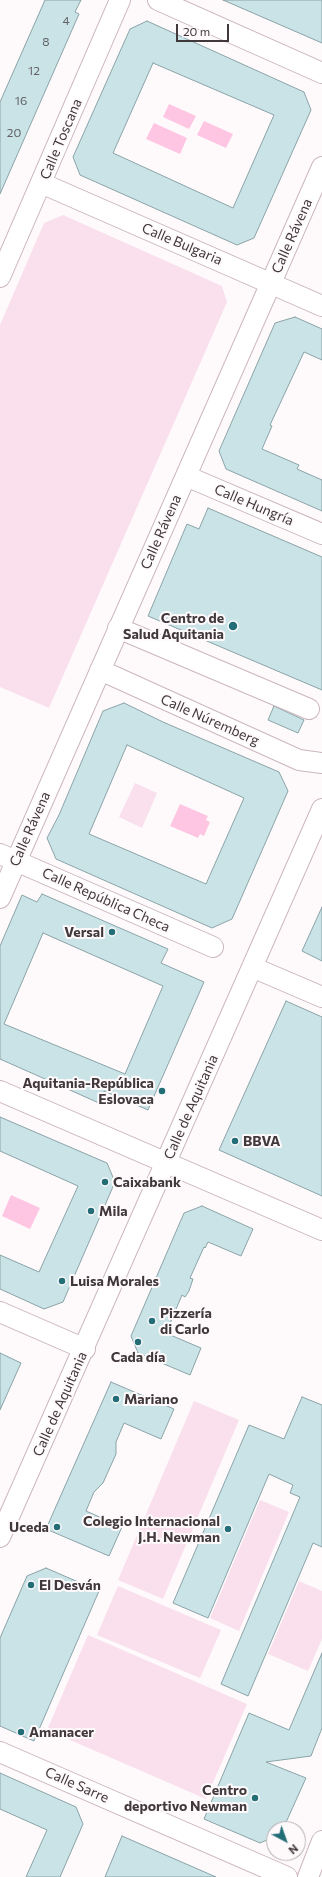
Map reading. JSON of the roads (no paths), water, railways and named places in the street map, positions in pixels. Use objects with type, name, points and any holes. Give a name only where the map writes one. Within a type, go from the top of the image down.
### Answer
[{"type":"street","name":"Calle Toscana","points":[[0,277],[120,0]]},
{"type":"street","points":[[158,0],[322,73]]},
{"type":"street","name":"Calle Rávena","points":[[0,898],[8,857],[100,670],[322,167]]},
{"type":"street","name":"Calle Bulgaria","points":[[41,183],[322,306]]},
{"type":"street","name":"Calle Hungría","points":[[186,476],[322,534]]},
{"type":"street","points":[[118,628],[309,709]]},
{"type":"street","name":"Calle Núremberg","points":[[100,670],[299,760],[322,763]]},
{"type":"street","name":"Calle de Aquitania","points":[[0,1536],[85,1349],[322,809]]},
{"type":"street","name":"Calle República Checa","points":[[8,857],[213,947]]},
{"type":"street","points":[[252,967],[322,997]]},
{"type":"street","points":[[0,1091],[322,1230]]},
{"type":"street","points":[[0,1312],[85,1349]]},
{"type":"street","name":"Calle Sarre","points":[[0,1752],[287,1877]]},
{"type":"street","points":[[308,1877],[322,1841]]},
{"type":"place","name":"Centro de Salud Aquitania","points":[[233,626]]},
{"type":"place","name":"Versal","points":[[112,932]]},
{"type":"place","name":"Aquitania-República Eslovaca","points":[[162,1091]]},
{"type":"place","name":"BBVA","points":[[235,1141]]},
{"type":"place","name":"Caixabank","points":[[105,1182]]},
{"type":"place","name":"Mila","points":[[91,1211]]},
{"type":"place","name":"Luisa Morales","points":[[62,1281]]},
{"type":"place","name":"Pizzería di Carlo","points":[[152,1321]]},
{"type":"place","name":"Cada día","points":[[138,1342]]},
{"type":"place","name":"Mariano","points":[[116,1399]]},
{"type":"place","name":"Uceda","points":[[57,1527]]},
{"type":"place","name":"Colegio Internacional J.H. Newman","points":[[228,1529]]},
{"type":"place","name":"El Desván","points":[[31,1585]]},
{"type":"place","name":"Amanacer","points":[[21,1732]]},
{"type":"place","name":"Centro deportivo Newman","points":[[255,1798]]}]
